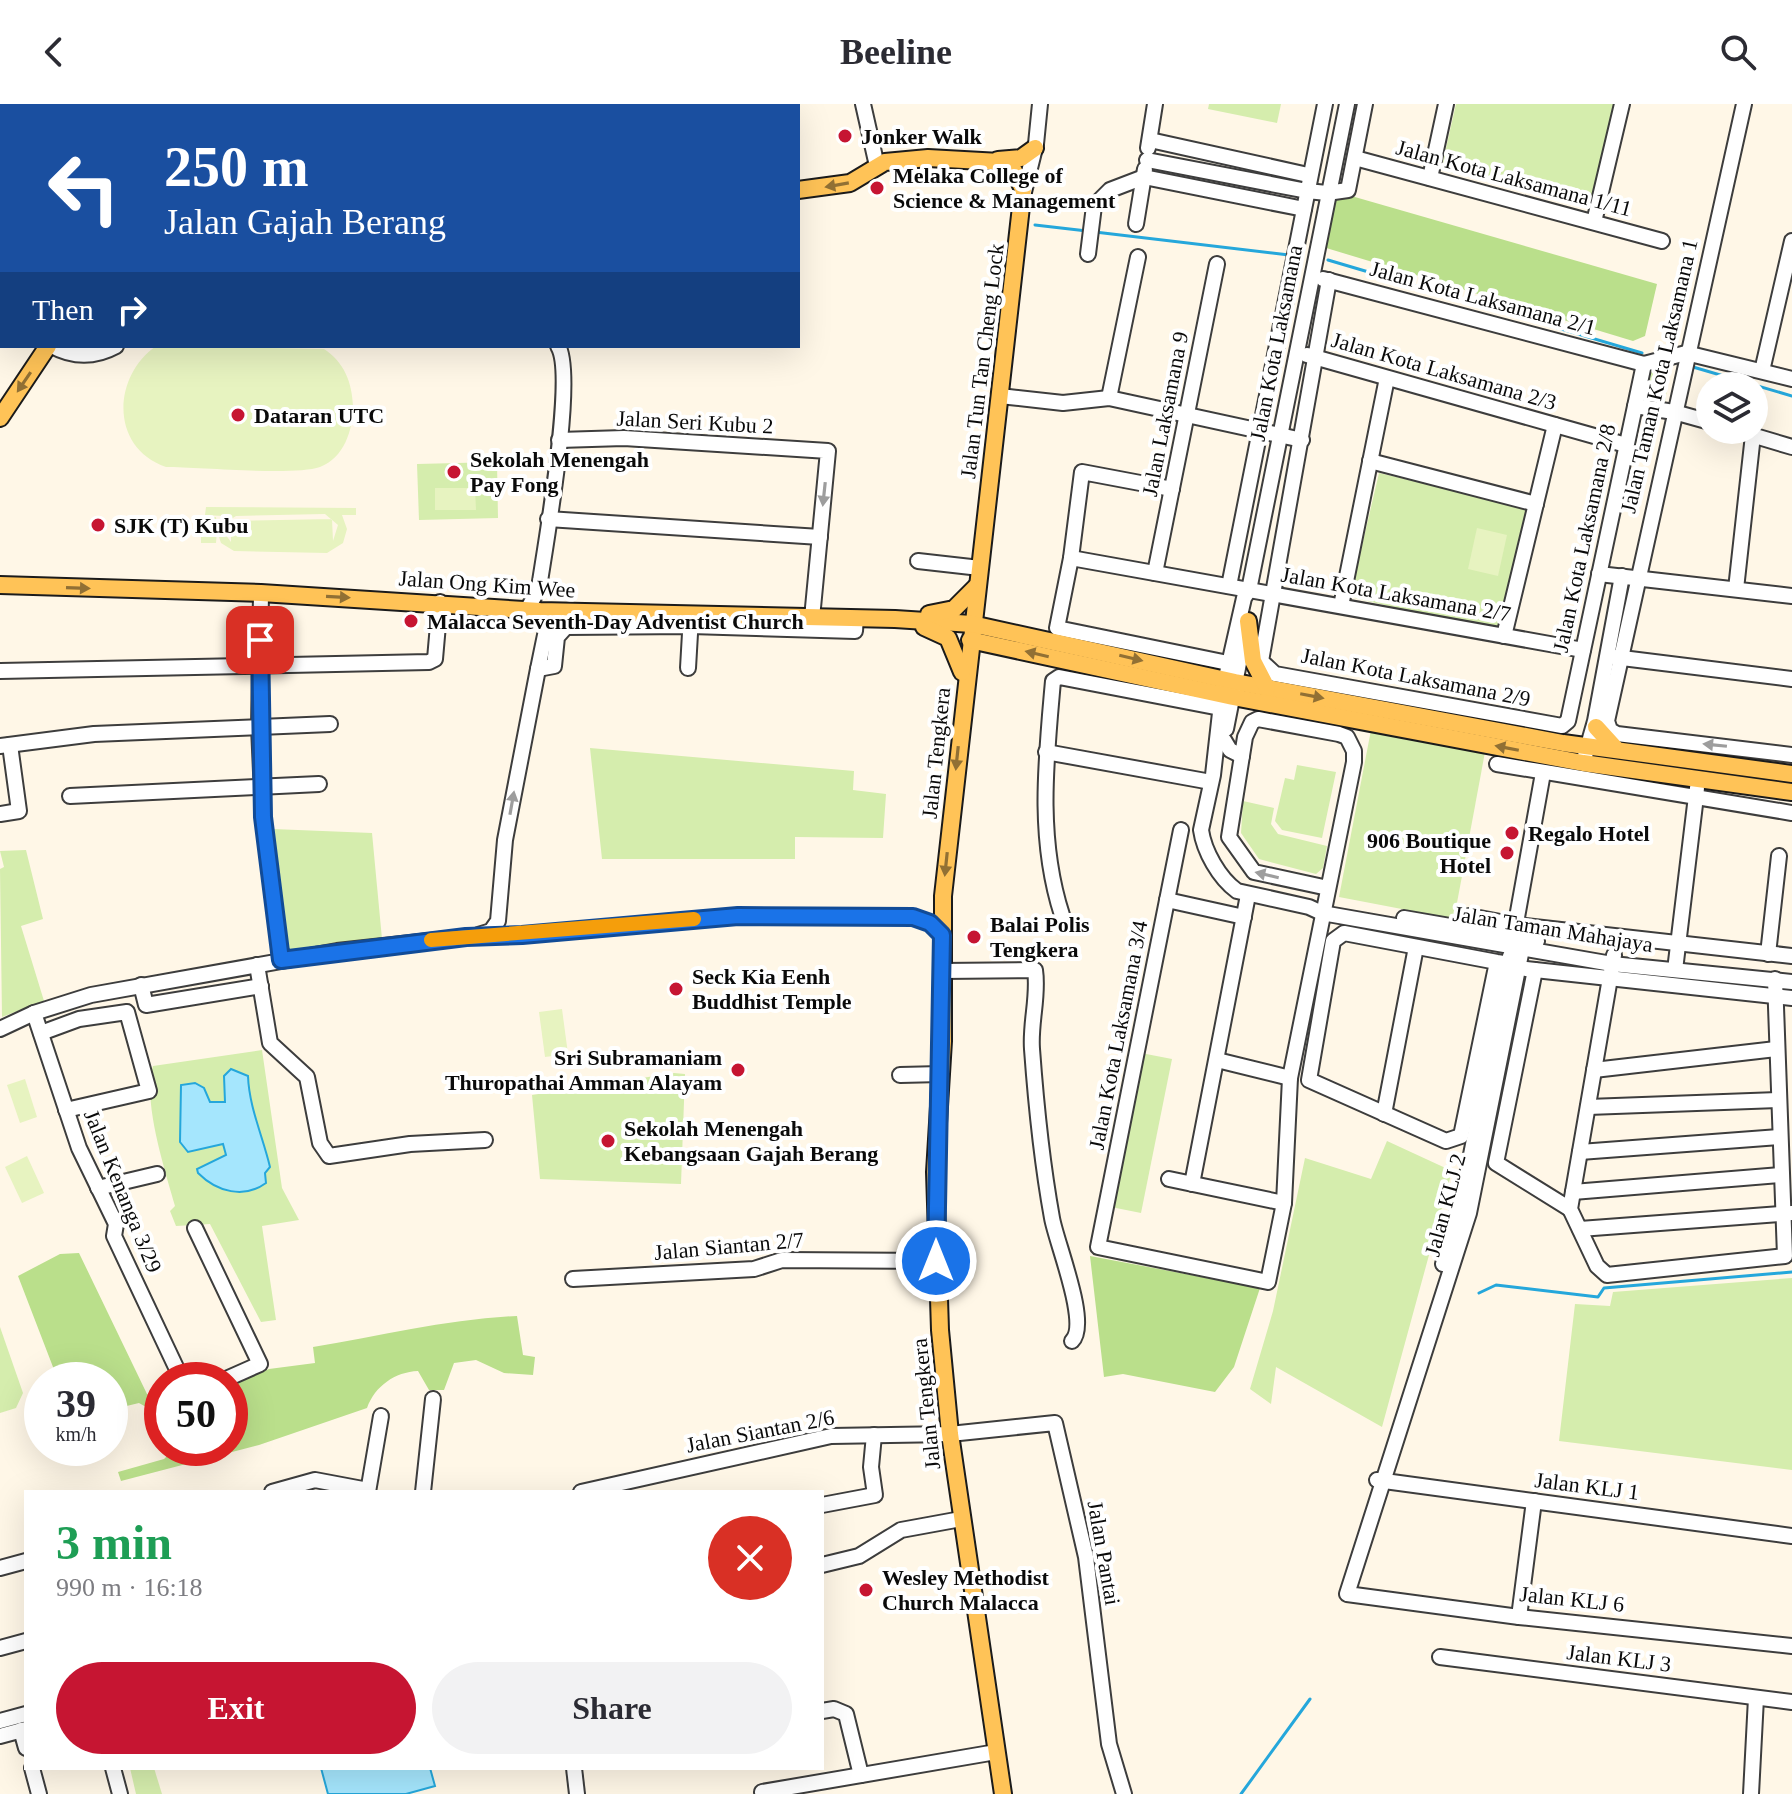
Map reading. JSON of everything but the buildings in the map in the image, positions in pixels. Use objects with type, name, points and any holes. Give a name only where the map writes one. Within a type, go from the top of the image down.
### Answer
[{"type":"main road","points":[[800,190],[850,183],[877,166],[900,159],[1021,158],[1035,148]]},
{"type":"main road","points":[[993,160],[1013,169],[1022,181],[1023,196]]},
{"type":"main road","name":"Jalan Tun Tan Cheng Lock","points":[[971,632],[1023,196]]},
{"type":"main road","points":[[0,418],[49,348]]},
{"type":"main road","name":"Jalan Ong Kim Wee","points":[[0,585],[440,602],[691,621],[895,619],[999,637],[1227,687]]},
{"type":"main road","points":[[895,619],[945,612],[962,603],[977,586]]},
{"type":"main road","points":[[965,683],[976,656],[999,637],[985,612],[977,586]]},
{"type":"main road","points":[[895,619],[934,629],[948,638],[958,656],[965,683]]},
{"type":"main road","points":[[1248,621],[1253,661],[1267,688]]},
{"type":"main road","name":"Jalan Tengkera","points":[[971,632],[943,896],[941,1074],[935,1172],[936,1261],[950,1434],[1003,1794]]},
{"type":"main road","points":[[1227,687],[1267,688],[1563,743],[1594,741],[1619,752],[1792,774]]},
{"type":"main road","points":[[1227,687],[1594,741],[1698,779],[1792,792]]},
{"type":"street","points":[[863,104],[877,166]]},
{"type":"street","name":"Jalan Tun Tan Cheng Lock","points":[[1023,196],[1035,148],[1040,104]]},
{"type":"street","points":[[1136,224],[1155,104]]},
{"type":"street","points":[[1229,586],[1304,209],[1308,175],[1325,104]]},
{"type":"street","name":"Jalan Kota Laksamana","points":[[1227,687],[1248,621],[1249,590],[1347,104]]},
{"type":"street","points":[[1147,160],[1307,191],[1327,193],[1348,190],[1365,104]]},
{"type":"street","points":[[1430,178],[1446,104]]},
{"type":"street","points":[[1594,222],[1622,104]]},
{"type":"street","name":"Jalan Taman Kota Laksamana 1","points":[[1613,656],[1637,577],[1744,104]]},
{"type":"street","points":[[1150,140],[1308,175]]},
{"type":"street","name":"Jalan Kota Laksamana 1/11","points":[[1355,158],[1662,241]]},
{"type":"street","points":[[1088,254],[1094,206],[1110,190],[1144,177],[1304,209]]},
{"type":"street","points":[[1762,371],[1786,294],[1792,241]]},
{"type":"street","points":[[1109,398],[1138,257]]},
{"type":"street","name":"Jalan Laksamana 9","points":[[1155,573],[1217,264]]},
{"type":"street","name":"Jalan Kota Laksamana 2/1","points":[[1311,277],[1644,364]]},
{"type":"street","points":[[1273,594],[1329,280]]},
{"type":"street","points":[[55,348],[74,355],[89,356],[111,348]]},
{"type":"street","points":[[527,610],[539,588],[559,440],[564,372],[558,348]]},
{"type":"street","name":"Jalan Kota Laksamana 2/3","points":[[1296,353],[1626,445]]},
{"type":"street","points":[[1644,364],[1686,353],[1792,379]]},
{"type":"street","name":"Jalan Kota Laksamana 2/8","points":[[1568,721],[1644,364]]},
{"type":"street","points":[[1341,606],[1387,378]]},
{"type":"street","points":[[1000,396],[1063,403],[1109,398],[1302,440]]},
{"type":"street","points":[[1635,406],[1696,418]]},
{"type":"street","points":[[1504,636],[1555,425]]},
{"type":"street","name":"Jalan Seri Kubu 2","points":[[559,440],[624,438],[828,451],[820,537]]},
{"type":"street","points":[[1768,440],[1792,447]]},
{"type":"street","points":[[1736,589],[1752,444]]},
{"type":"street","points":[[1370,461],[1536,504]]},
{"type":"street","points":[[1172,489],[1082,472],[1071,558],[1057,628],[1227,687]]},
{"type":"street","points":[[548,519],[820,537],[812,618]]},
{"type":"street","name":"Jalan Kota Laksamana 2/7","points":[[1071,558],[1583,650]]},
{"type":"street","points":[[918,561],[980,568]]},
{"type":"street","points":[[1599,574],[1792,596]]},
{"type":"street","points":[[1594,741],[1607,721],[1622,576]]},
{"type":"street","points":[[539,588],[546,611]]},
{"type":"street","name":"Jalan Kota Laksamana","points":[[1227,687],[1244,598],[1249,590]]},
{"type":"street","points":[[261,593],[261,786],[281,960]]},
{"type":"street","name":"Jalan Kota Laksamana 2/9","points":[[1273,594],[1261,661],[1275,674],[1555,726],[1568,721]]},
{"type":"street","points":[[0,671],[429,662],[435,659],[439,651],[440,602]]},
{"type":"street","points":[[466,937],[496,927],[505,840],[538,669],[550,625],[564,611]]},
{"type":"street","points":[[538,669],[554,666],[557,637],[566,627],[691,621],[855,631],[856,618]]},
{"type":"street","points":[[688,668],[691,621]]},
{"type":"street","points":[[1613,656],[1792,679]]},
{"type":"street","points":[[1062,915],[1055,892],[1042,795],[1053,681],[1059,677],[1227,687]]},
{"type":"street","points":[[1212,779],[1224,740],[1227,687]]},
{"type":"street","points":[[1192,1184],[1248,895],[1228,885],[1203,842],[1201,830],[1227,687]]},
{"type":"street","points":[[1169,1179],[1284,1203],[1290,1078],[1319,908],[1328,888],[1354,762],[1352,743],[1339,734],[1258,719],[1248,726],[1228,831],[1254,872],[1328,888]]},
{"type":"street","points":[[0,814],[19,811],[5,746],[94,734],[330,724]]},
{"type":"street","points":[[1594,741],[1617,734],[1792,755]]},
{"type":"street","points":[[1224,740],[1230,750],[1242,756]]},
{"type":"street","points":[[1046,752],[1212,779]]},
{"type":"street","points":[[1497,764],[1792,813]]},
{"type":"street","name":"Jalan KLJ 2","points":[[1347,1594],[1479,1176],[1508,965],[1516,940],[1543,773]]},
{"type":"street","points":[[1675,965],[1698,779]]},
{"type":"street","points":[[70,796],[319,784]]},
{"type":"street","name":"Jalan Kota Laksamana 3/4","points":[[1181,830],[1098,1247],[1268,1282],[1284,1203]]},
{"type":"street","points":[[1768,954],[1779,856]]},
{"type":"street","points":[[502,880],[509,920],[514,926],[554,932]]},
{"type":"street","name":"Jalan Taman Mahajaya","points":[[1248,895],[1539,942],[1612,966]]},
{"type":"street","points":[[913,917],[935,909],[943,896]]},
{"type":"street","points":[[1167,900],[1244,917]]},
{"type":"street","name":"Jalan Taman Mahajaya","points":[[1319,908],[1493,933],[1612,966],[1675,965],[1792,972]]},
{"type":"street","points":[[0,1029],[34,1013],[91,995],[141,985],[281,960],[466,937],[738,916],[913,917],[930,923],[942,935]]},
{"type":"street","points":[[1469,916],[1516,940],[1678,943],[1792,956]]},
{"type":"street","points":[[1508,965],[1461,1136],[1446,1141],[1309,1080],[1333,941],[1344,933],[1535,970],[1612,966],[1792,998]]},
{"type":"street","points":[[1384,1114],[1416,947]]},
{"type":"street","points":[[257,965],[270,1043],[307,1077],[320,1143],[329,1156],[410,1144],[485,1140]]},
{"type":"street","name":"Jalan Taman Mahajaya","points":[[1675,965],[1792,982]]},
{"type":"street","points":[[1570,1209],[1612,966]]},
{"type":"street","points":[[942,971],[1035,970],[1037,984],[1031,1046],[1052,1221],[1063,1253],[1078,1328],[1072,1341]]},
{"type":"street","points":[[1535,970],[1496,1163],[1570,1209],[1597,1266],[1607,1275],[1785,1256],[1787,1214],[1779,1137],[1775,979]]},
{"type":"street","points":[[141,985],[146,1005],[261,986]]},
{"type":"street","points":[[41,1033],[79,1019],[127,1012],[149,1091],[66,1110]]},
{"type":"street","name":"Jalan Kenanga 3/29","points":[[34,1013],[66,1110],[116,1224],[114,1236],[173,1362]]},
{"type":"street","points":[[1594,1070],[1776,1049]]},
{"type":"street","points":[[1217,1060],[1290,1078]]},
{"type":"street","points":[[900,1075],[941,1074]]},
{"type":"street","points":[[1588,1107],[1778,1100]]},
{"type":"street","points":[[1580,1152],[1779,1137]]},
{"type":"street","points":[[98,1188],[157,1174]]},
{"type":"street","points":[[1573,1192],[1781,1175]]},
{"type":"street","points":[[1580,1229],[1787,1214]]},
{"type":"street","points":[[195,1228],[260,1364],[248,1369]]},
{"type":"street","name":"Jalan Siantan 2/7","points":[[573,1279],[754,1269],[782,1260],[936,1261]]},
{"type":"street","points":[[423,1490],[433,1399]]},
{"type":"street","points":[[368,1490],[381,1416]]},
{"type":"street","name":"Jalan Pantai","points":[[950,1434],[1055,1423],[1086,1557],[1109,1744],[1124,1794]]},
{"type":"street","name":"Jalan Siantan 2/6","points":[[590,1490],[831,1436],[950,1434]]},
{"type":"street","points":[[824,1505],[875,1495],[871,1467],[874,1435]]},
{"type":"street","points":[[279,1490],[315,1480],[363,1490]]},
{"type":"street","name":"Jalan KLJ 1","points":[[1381,1481],[1792,1536]]},
{"type":"street","points":[[1519,1617],[1534,1501]]},
{"type":"street","points":[[824,1565],[859,1556],[901,1530],[961,1519]]},
{"type":"street","points":[[1,1565],[24,1561]]},
{"type":"street","name":"Jalan KLJ 6","points":[[1347,1594],[1519,1617],[1792,1646]]},
{"type":"street","points":[[0,1648],[24,1642]]},
{"type":"street","name":"Jalan KLJ 3","points":[[1440,1657],[1792,1702]]},
{"type":"street","points":[[1751,1794],[1756,1698]]},
{"type":"street","points":[[824,1711],[834,1709],[846,1714],[861,1775]]},
{"type":"street","points":[[0,1721],[24,1715]]},
{"type":"street","points":[[0,1736],[24,1729]]},
{"type":"street","points":[[762,1792],[996,1752]]},
{"type":"street","points":[[33,1770],[39,1794]]},
{"type":"street","points":[[114,1770],[120,1794]]},
{"type":"street","points":[[574,1770],[577,1794]]},
{"type":"green space","points":[[1209,104],[1281,104],[1277,123],[1208,109]]},
{"type":"green space","points":[[1456,104],[1614,104],[1591,205],[1441,170]]},
{"type":"green space","points":[[1334,191],[1657,284],[1645,336],[1633,341],[1323,247]]},
{"type":"green space","name":"Dataran UTC","points":[[154,348],[324,349],[342,366],[351,389],[353,415],[346,442],[328,463],[307,470],[166,467],[148,458],[127,429],[125,393],[131,375]]},
{"type":"green space","points":[[1671,364],[1665,402],[1650,400],[1645,395],[1646,373],[1651,367]]},
{"type":"green space","points":[[497,462],[498,518],[419,520],[417,464]]},
{"type":"green space","points":[[1379,473],[1529,508],[1500,632],[1350,597]]},
{"type":"green space","points":[[435,488],[475,488],[476,510],[435,510]]},
{"type":"green space","points":[[206,507],[356,508],[356,515],[342,515],[347,529],[343,543],[327,553],[234,551],[221,543],[217,531],[216,543],[201,543],[201,517],[216,517],[217,526],[223,516],[205,515]],"holes":[[[325,514],[331,519],[231,521],[231,542],[225,534],[228,521],[236,516]],[[332,520],[338,525],[333,541]]]},
{"type":"green space","points":[[1477,528],[1507,535],[1498,576],[1468,569]]},
{"type":"green space","points":[[1371,730],[1485,752],[1454,919],[1339,897]]},
{"type":"green space","points":[[590,748],[854,771],[853,790],[886,794],[883,838],[795,837],[795,859],[602,859]]},
{"type":"green space","points":[[1297,765],[1336,772],[1322,838],[1282,830],[1275,821],[1285,778],[1294,780]]},
{"type":"green space","points":[[1243,801],[1274,808],[1271,824],[1278,834],[1327,846],[1323,868],[1316,874],[1259,859],[1241,833]]},
{"type":"green space","points":[[273,829],[372,833],[382,939],[288,952]]},
{"type":"green space","points":[[26,850],[43,919],[21,926],[44,1001],[2,1017],[0,869],[4,867],[0,851]]},
{"type":"green space","points":[[562,1009],[568,1054],[545,1057],[539,1012]]},
{"type":"green space","points":[[262,1050],[282,1188],[299,1220],[262,1226],[276,1320],[261,1322],[210,1224],[176,1226],[170,1211],[175,1206],[152,1116],[150,1080],[153,1066]]},
{"type":"green space","points":[[1141,1053],[1172,1059],[1141,1213],[1111,1207]]},
{"type":"green space","points":[[674,1073],[685,1074],[681,1184],[540,1179],[532,1095]]},
{"type":"green space","points":[[25,1079],[37,1117],[20,1123],[7,1085]]},
{"type":"green space","points":[[1387,1141],[1452,1171],[1382,1427],[1276,1367],[1271,1404],[1250,1389],[1273,1311],[1305,1158],[1371,1179]]},
{"type":"green space","points":[[27,1156],[44,1193],[22,1203],[5,1167]]},
{"type":"green space","points":[[79,1253],[144,1388],[144,1406],[139,1403],[128,1406],[128,1362],[51,1362],[18,1276],[60,1254]]},
{"type":"green space","points":[[1090,1256],[1260,1288],[1234,1367],[1215,1392],[1123,1374],[1104,1377]]},
{"type":"green space","points":[[1792,1278],[1792,1470],[1559,1441],[1575,1304],[1610,1306],[1613,1292]]},
{"type":"green space","points":[[517,1316],[523,1355],[535,1357],[533,1375],[504,1373],[476,1360],[454,1363],[444,1390],[429,1390],[418,1371],[401,1374],[375,1393],[367,1408],[248,1448],[248,1378],[269,1369],[315,1363],[313,1347]]},
{"type":"green space","points":[[0,1327],[23,1393],[16,1408],[0,1413]]},
{"type":"green space","points":[[144,1465],[178,1466],[121,1481],[118,1472]]},
{"type":"green space","points":[[130,1770],[155,1770],[162,1794],[136,1794]]},
{"type":"water","points":[[231,1069],[248,1076],[270,1167],[265,1173],[266,1183],[240,1192],[222,1189],[198,1173],[197,1169],[226,1155],[223,1144],[188,1152],[180,1142],[181,1085],[195,1083],[204,1088],[210,1102],[225,1102],[224,1076]]},
{"type":"water","points":[[322,1770],[431,1770],[435,1786],[406,1794],[328,1794]]},
{"type":"waterway","points":[[1035,225],[1087,231]]},
{"type":"waterway","points":[[1095,232],[1289,255]]},
{"type":"waterway","points":[[1328,260],[1642,353]]},
{"type":"waterway","points":[[1693,367],[1792,396]]},
{"type":"waterway","points":[[1479,1293],[1496,1285],[1598,1297],[1604,1288],[1792,1272]]},
{"type":"waterway","points":[[1241,1794],[1310,1699]]},
{"type":"slow traffic","points":[[431,940],[488,938],[694,919]]},
{"type":"place","name":"Jonker Walk","points":[[845,136]]},
{"type":"place","name":"Melaka College of Science & Management","points":[[877,188]]},
{"type":"place","name":"Dataran UTC","points":[[238,415]]},
{"type":"place","name":"Sekolah Menengah Pay Fong","points":[[454,472]]},
{"type":"place","name":"SJK (T) Kubu","points":[[98,525]]},
{"type":"place","name":"Malacca Seventh-Day Adventist Church","points":[[411,621]]},
{"type":"place","name":"Regalo Hotel","points":[[1512,833]]},
{"type":"place","name":"906 Boutique Hotel","points":[[1507,853]]},
{"type":"place","name":"Balai Polis Tengkera","points":[[974,937]]},
{"type":"place","name":"Seck Kia Eenh Buddhist Temple","points":[[676,989]]},
{"type":"place","name":"Sri Subramaniam Thuropathai Amman Alayam","points":[[738,1070]]},
{"type":"place","name":"Sekolah Menengah Kebangsaan Gajah Berang","points":[[608,1141]]},
{"type":"place","name":"Wesley Methodist Church Malacca","points":[[866,1590]]},
{"type":"route","points":[[260,640],[259,727],[263,817],[281,960],[466,937],[488,938],[738,916],[913,917],[937,929],[942,935],[943,1041],[935,1172],[936,1261]]}]
